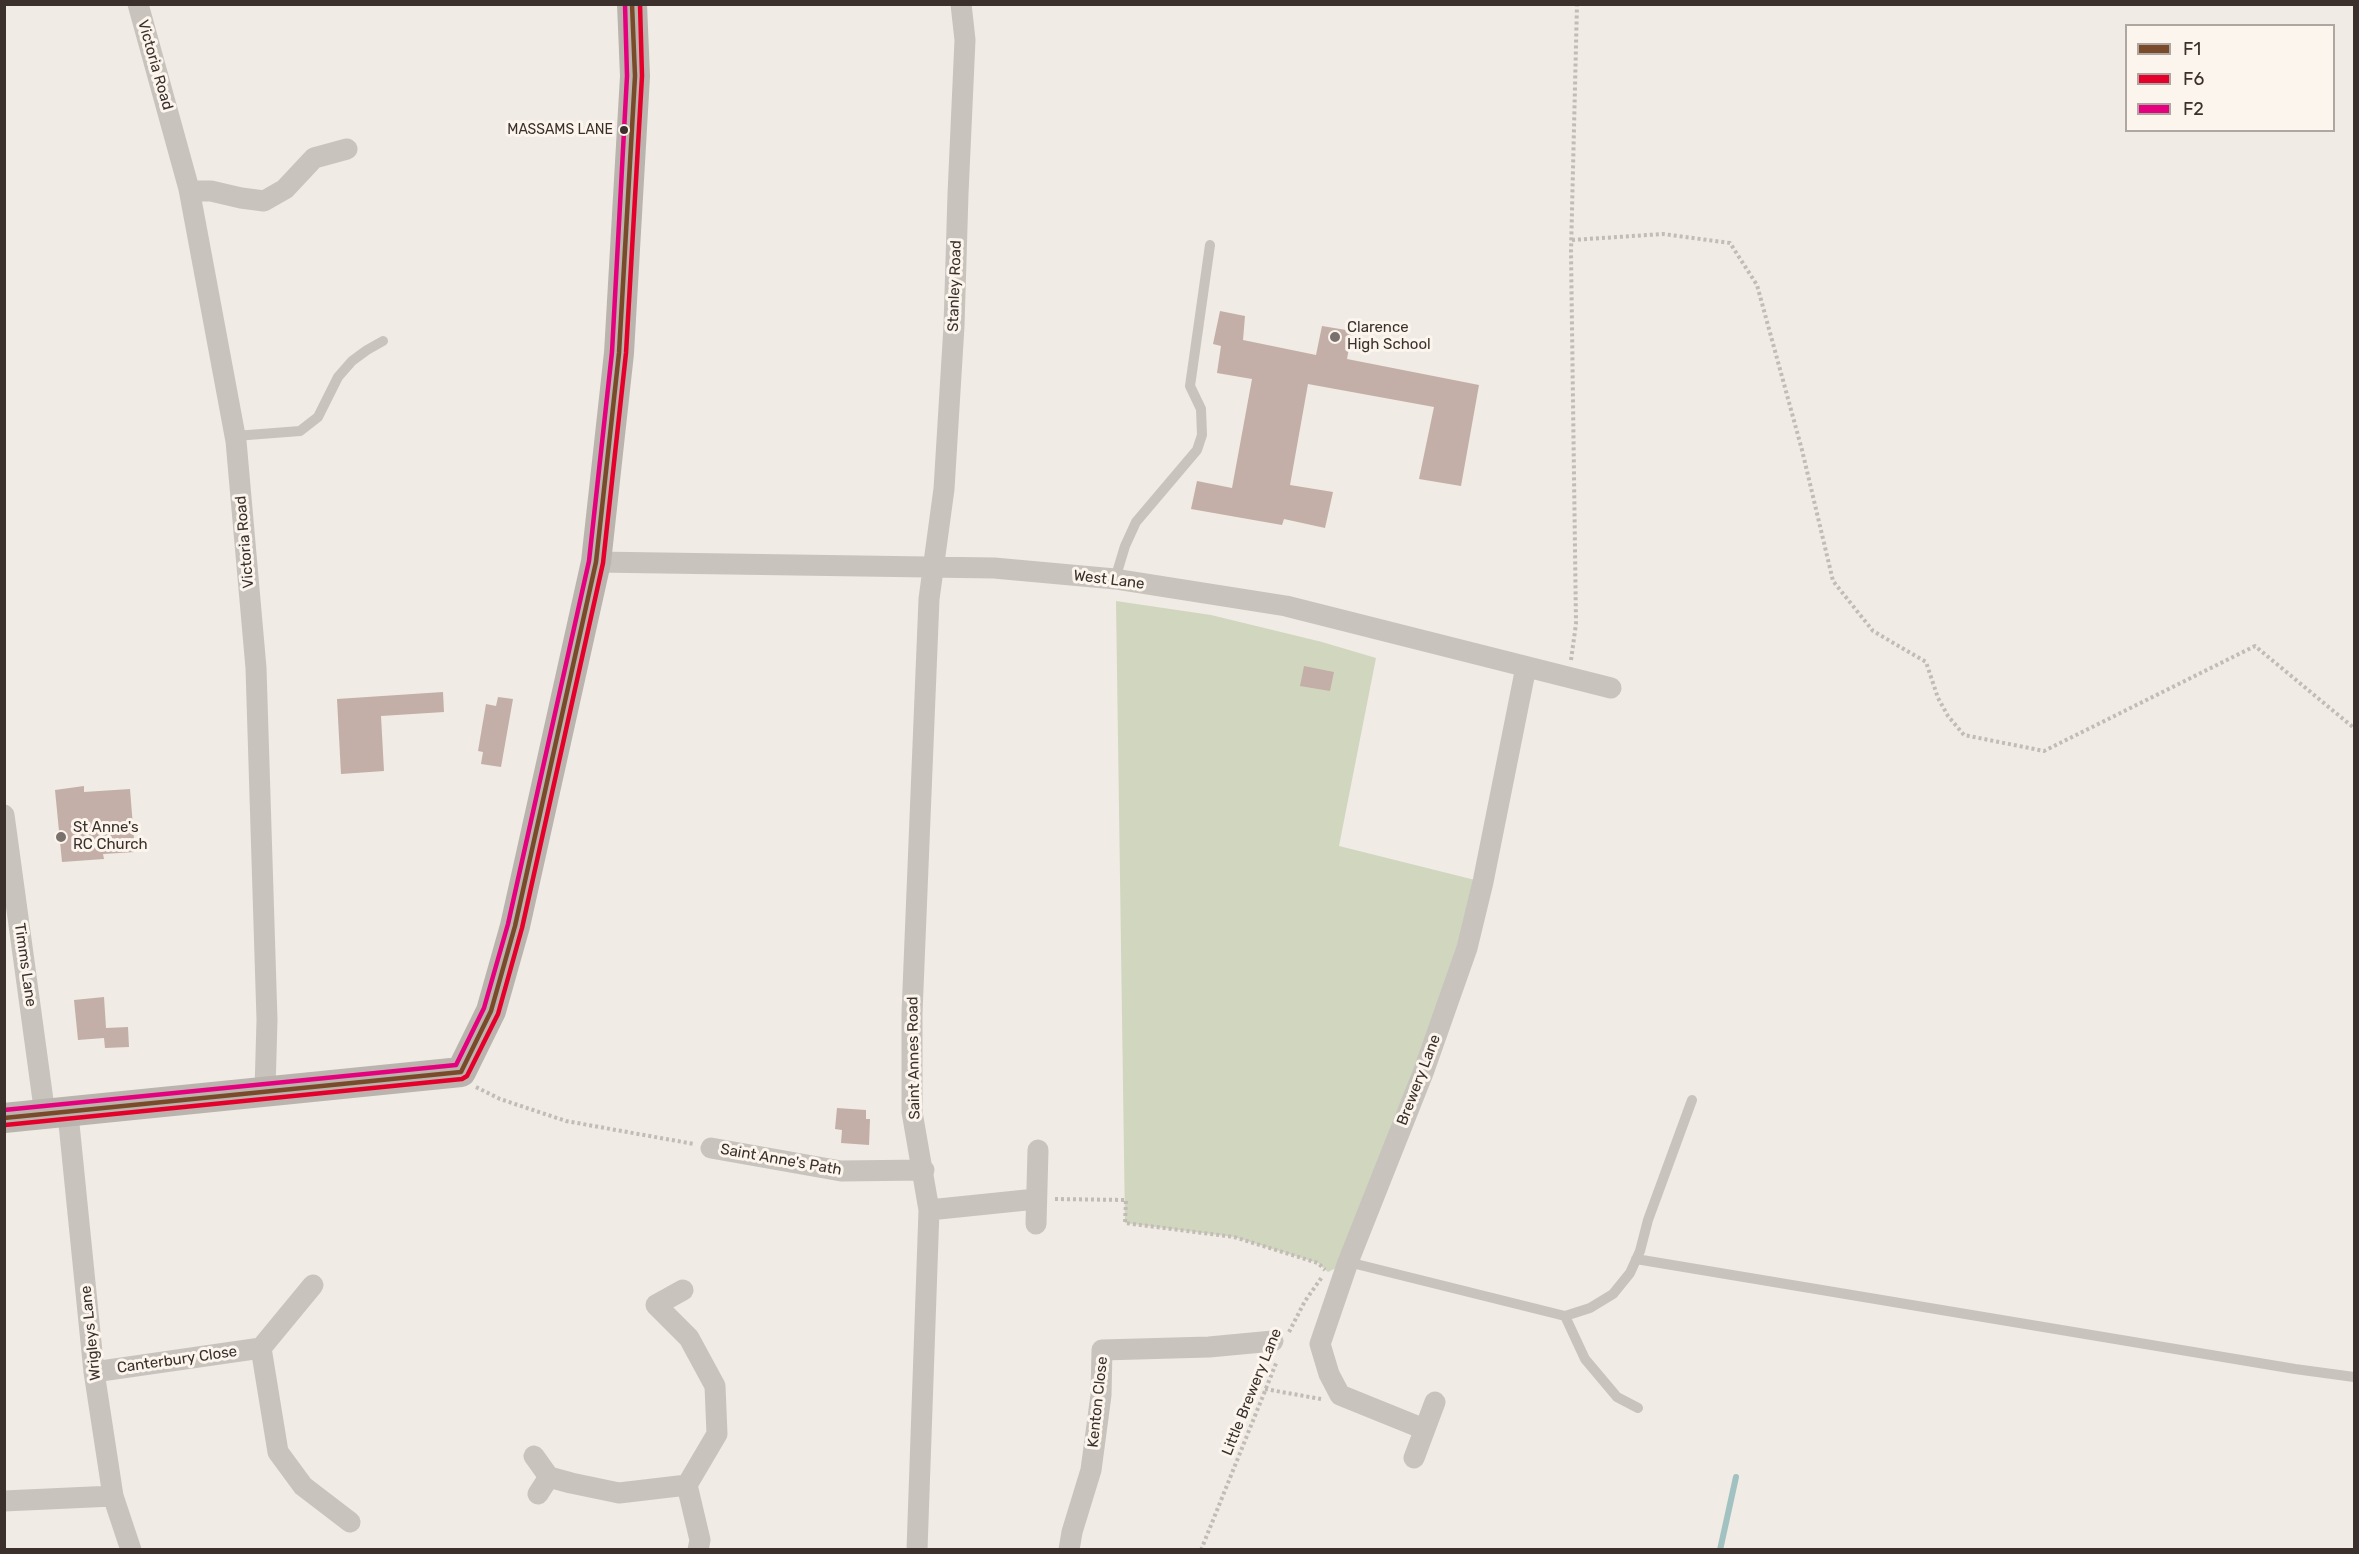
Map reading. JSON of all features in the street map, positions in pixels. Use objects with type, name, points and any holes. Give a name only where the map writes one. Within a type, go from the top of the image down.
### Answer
[{"type":"street","name":"Victoria Road","points":[[138,4],[190,191],[235,436],[256,668],[267,1020],[266,1090]]},
{"type":"street","points":[[4,1118],[461,1072],[491,1011],[516,926],[596,562],[619,353],[635,76],[632,4]]},
{"type":"street","name":"Stanley Road","points":[[934,566],[944,489],[954,326],[965,40],[961,4]]},
{"type":"street","points":[[190,191],[211,191],[264,201],[285,189],[314,158],[347,149]]},
{"type":"street","name":"West Lane","points":[[596,562],[934,566],[994,568],[1115,579],[1286,606],[1611,688]]},
{"type":"street","name":"Saint Annes Road","points":[[916,1550],[929,1210],[924,1170],[912,1112],[912,1013],[928,611],[934,566]]},
{"type":"street","name":"Brewery Lane","points":[[1340,1395],[1329,1374],[1320,1344],[1348,1262],[1423,1073],[1467,948],[1483,882],[1526,668]]},
{"type":"street","name":"Timms Lane","points":[[4,815],[57,1114]]},
{"type":"street","name":"Wrigleys Lane","points":[[57,1114],[113,1496],[131,1550]]},
{"type":"street","name":"Saint Anne's Path","points":[[711,1148],[841,1171],[924,1170]]},
{"type":"street","points":[[1036,1224],[1038,1150]]},
{"type":"street","points":[[929,1210],[1036,1199]]},
{"type":"street","points":[[313,1285],[261,1348],[278,1452],[303,1486],[350,1522]]},
{"type":"street","points":[[683,1290],[656,1305],[689,1338],[715,1386],[717,1434],[687,1485],[699,1540],[698,1550]]},
{"type":"street","name":"Kenton Close","points":[[1070,1550],[1072,1532],[1091,1470],[1101,1395],[1102,1350],[1280,1343]]},
{"type":"street","name":"Canterbury Close","points":[[94,1372],[261,1348]]},
{"type":"street","points":[[1340,1395],[1424,1429]]},
{"type":"street","points":[[1414,1458],[1434,1402]]},
{"type":"street","points":[[534,1456],[544,1485],[571,1483],[620,1493],[687,1485]]},
{"type":"street","points":[[4,1501],[113,1496]]},
{"type":"lane","points":[[1115,579],[1125,546],[1136,522],[1197,450],[1202,435],[1202,409],[1190,386],[1210,244]]},
{"type":"lane","points":[[235,436],[300,431],[318,417],[338,377],[352,361],[383,341]]},
{"type":"lane","points":[[1348,1262],[1565,1316],[1590,1308],[1613,1294],[1630,1273],[1692,1100]]},
{"type":"lane","points":[[1636,1259],[2295,1369],[2355,1377]]},
{"type":"lane","points":[[1565,1316],[1590,1366],[1617,1397],[1638,1408]]},
{"type":"path","points":[[1568,676],[1576,624],[1572,240],[1577,4]]},
{"type":"path","points":[[1572,240],[1663,234],[1730,243],[1757,285],[1802,450],[1833,581],[1873,631],[1926,662],[1938,698],[1948,716],[1964,735],[2044,751],[2255,646],[2355,728]]},
{"type":"path","points":[[461,1072],[479,1089],[500,1099],[566,1121],[711,1148]]},
{"type":"path","name":"Little Brewery Lane","points":[[1036,1199],[1126,1200],[1125,1223],[1234,1237],[1318,1263],[1328,1272],[1318,1279],[1280,1343],[1265,1389],[1202,1550]]},
{"type":"path","points":[[1265,1389],[1333,1402],[1340,1395]]},
{"type":"green space","points":[[1116,601],[1211,615],[1322,642],[1376,658],[1339,846],[1483,882],[1348,1262],[1328,1272],[1318,1263],[1234,1237],[1125,1223]]},
{"type":"building","points":[[1220,311],[1245,316],[1243,340],[1316,355],[1322,326],[1352,331],[1347,359],[1479,385],[1461,486],[1419,479],[1434,407],[1308,384],[1290,485],[1333,492],[1325,528],[1284,519],[1282,525],[1191,509],[1197,481],[1232,488],[1252,379],[1217,373],[1221,346],[1213,344]]},
{"type":"building","points":[[1304,666],[1334,672],[1330,691],[1300,686]]},
{"type":"building","points":[[443,692],[444,712],[381,716],[384,771],[341,774],[337,699]]},
{"type":"building","points":[[498,697],[513,699],[501,767],[481,764],[483,752],[478,751],[486,704],[496,706]]},
{"type":"building","points":[[84,786],[84,792],[130,789],[135,852],[103,854],[104,859],[62,862],[55,790]]},
{"type":"building","points":[[104,997],[106,1028],[128,1027],[129,1047],[105,1048],[104,1038],[78,1040],[74,1000]]},
{"type":"building","points":[[837,1108],[866,1110],[866,1119],[870,1119],[869,1145],[841,1143],[842,1130],[835,1129]]},
{"type":"waterway","points":[[1720,1550],[1736,1477]]},
{"type":"transit line","name":"F2","points":[[4,1110],[456,1065],[484,1008],[508,924],[589,561],[612,352],[627,76],[625,4]]},
{"type":"transit line","name":"F1","points":[[4,1118],[461,1072],[491,1011],[515,926],[596,562],[619,353],[635,76],[632,4]]},
{"type":"transit line","name":"F6","points":[[5,1125],[462,1079],[467,1076],[498,1014],[522,928],[603,563],[626,353],[642,76],[640,4]]},
{"type":"place","name":"MASSAMS LANE","points":[[624,130]]},
{"type":"place","name":"Clarence High School","points":[[1335,337]]},
{"type":"place","name":"St Anne's RC Church","points":[[61,837]]}]
